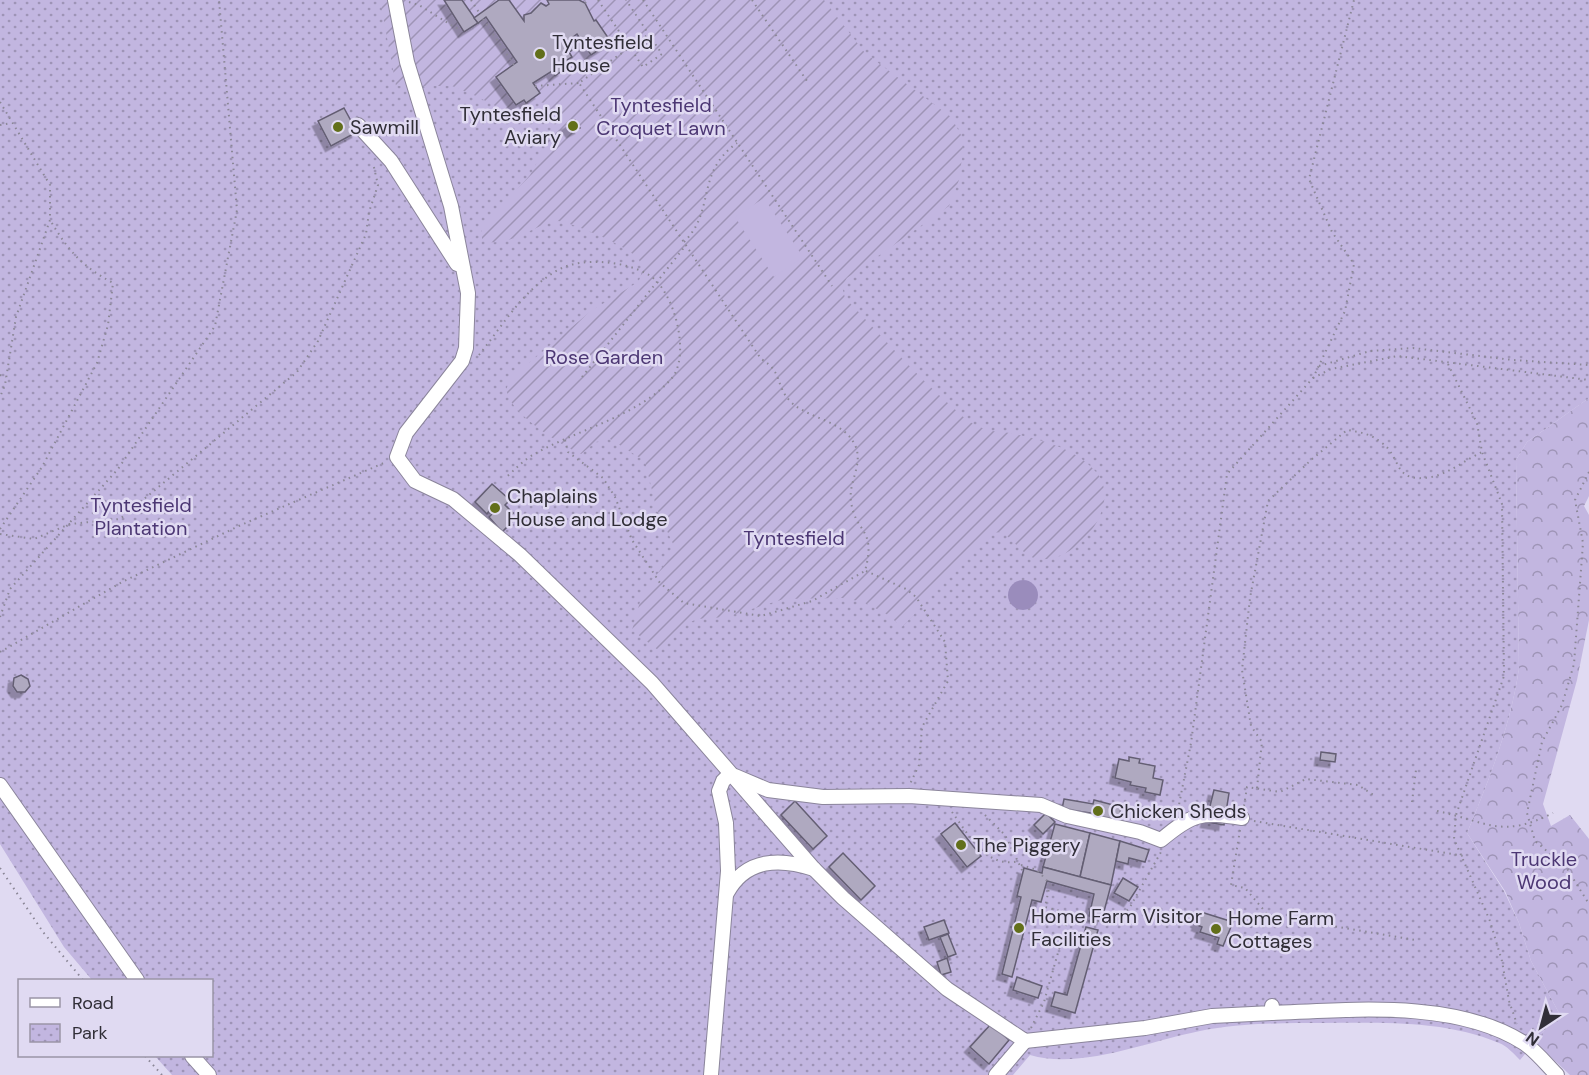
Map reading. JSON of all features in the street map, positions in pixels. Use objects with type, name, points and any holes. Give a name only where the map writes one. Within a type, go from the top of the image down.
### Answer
[{"type":"lane","points":[[395,3],[407,62],[451,206],[468,293],[466,348],[462,361],[406,433],[397,457],[415,481],[453,499],[520,555],[652,683],[814,868],[868,921],[947,989],[1025,1041],[1145,1028],[1212,1016],[1272,1010],[1357,1010],[1462,1018],[1496,1028],[1526,1044],[1557,1075]]},
{"type":"lane","points":[[358,125],[391,161],[462,271]]},
{"type":"lane","points":[[730,774],[768,790],[823,796],[940,797],[1041,805],[1067,816],[1140,832],[1161,840],[1195,816],[1208,813],[1242,818]]},
{"type":"lane","points":[[711,1075],[726,894],[726,824],[719,790],[723,781],[730,774]]},
{"type":"lane","points":[[0,785],[136,979]]},
{"type":"lane","points":[[726,894],[739,876],[748,869],[767,862],[788,862],[814,868]]},
{"type":"lane","points":[[996,1075],[1025,1041]]},
{"type":"lane","points":[[193,1057],[209,1075]]},
{"type":"path","points":[[0,617],[10,589],[118,469],[215,326],[237,210],[219,0]]},
{"type":"path","points":[[476,0],[472,2],[480,14]]},
{"type":"path","points":[[585,3],[589,0]]},
{"type":"path","points":[[598,0],[643,67],[662,54],[626,0]]},
{"type":"path","points":[[643,0],[832,286]]},
{"type":"path","points":[[752,0],[807,81]]},
{"type":"path","points":[[1172,831],[1191,743],[1227,474],[1313,378],[1345,311],[1354,264],[1332,232],[1309,179],[1354,0]]},
{"type":"path","points":[[395,3],[405,1],[420,5],[456,28],[461,28]]},
{"type":"path","points":[[483,20],[514,65]]},
{"type":"path","points":[[535,86],[579,83],[649,34]]},
{"type":"path","points":[[579,83],[761,359],[773,366],[784,392],[805,412],[842,431],[854,443],[859,459],[850,499],[854,513],[870,543],[865,571]]},
{"type":"path","points":[[0,102],[50,185],[50,220],[16,316],[6,377],[0,396]]},
{"type":"path","points":[[0,125],[11,123]]},
{"type":"path","points":[[582,378],[685,244],[701,218],[710,174],[716,164],[737,143]]},
{"type":"path","points":[[0,534],[34,538],[70,524],[120,519],[297,372],[318,341],[366,234],[369,212],[378,185],[373,162]]},
{"type":"path","points":[[0,529],[42,467],[97,363],[108,325],[113,283],[95,274],[71,254],[50,220]]},
{"type":"path","points":[[478,355],[532,288],[561,268],[592,262],[636,269],[650,275],[665,295],[680,332],[681,349],[676,372],[660,390],[638,404],[531,455],[505,478]]},
{"type":"path","points":[[1319,366],[1370,351],[1413,348],[1513,360],[1589,365]]},
{"type":"path","points":[[1313,378],[1331,369],[1398,356],[1589,380]]},
{"type":"path","points":[[1448,364],[1477,423],[1482,452],[1503,504],[1504,676],[1456,815],[1454,839],[1464,856],[1490,921],[1502,961],[1509,1001],[1526,1044]]},
{"type":"path","points":[[0,375],[6,377]]},
{"type":"path","points":[[1257,788],[1262,742],[1251,726],[1242,670],[1250,598],[1269,501],[1311,460],[1347,430],[1367,434],[1385,444],[1397,467],[1410,477],[1433,477],[1482,452]]},
{"type":"path","points":[[564,440],[568,452],[603,478],[615,498],[632,540],[660,583],[684,603],[761,616],[812,601],[865,571]]},
{"type":"path","points":[[0,652],[122,582],[241,525],[397,457]]},
{"type":"path","points":[[1589,472],[1575,500],[1583,543],[1574,664],[1566,697],[1542,742],[1527,813],[1535,841],[1566,867],[1589,904]]},
{"type":"path","points":[[865,571],[906,589],[916,597],[945,642],[948,681],[922,727],[919,765],[908,790],[909,796]]},
{"type":"path","points":[[1412,802],[1416,770]]},
{"type":"path","points":[[1375,796],[1358,785],[1306,779],[1280,792],[1247,787],[1231,885],[1245,888],[1268,915],[1416,940]]},
{"type":"path","points":[[940,797],[982,851],[992,859],[1009,863],[1019,861]]},
{"type":"path","points":[[1437,811],[1456,815],[1490,828],[1529,825],[1553,813]]},
{"type":"path","points":[[979,813],[990,818],[1005,836],[1023,872]]},
{"type":"path","points":[[1242,818],[1464,856]]},
{"type":"path","points":[[1021,866],[1037,870],[1050,884],[1045,895],[1044,907],[1114,925],[1130,907],[1165,845]]},
{"type":"path","points":[[0,868],[43,932],[81,979]]},
{"type":"path","points":[[1025,1041],[1044,1002],[1069,914]]},
{"type":"path","points":[[147,1057],[162,1075]]},
{"type":"green space","name":"Tyntesfield","points":[[0,0],[1589,0],[1589,398],[1527,442],[1516,460],[1519,668],[1505,731],[1467,833],[1504,891],[1519,923],[1531,961],[1559,1013],[1520,1060],[1499,1043],[1456,1030],[1390,1023],[1292,1023],[1215,1028],[1093,1057],[1050,1059],[1030,1055],[1013,1075],[172,1075],[156,1057],[213,1057],[213,979],[91,979],[64,947],[0,844]]},
{"type":"green space","points":[[380,0],[824,0],[865,53],[951,117],[961,135],[963,150],[959,180],[949,206],[847,278],[842,286],[845,298],[923,379],[971,423],[986,429],[1045,442],[1068,451],[1088,464],[1096,472],[1103,485],[1104,500],[1100,515],[1092,529],[1081,542],[1067,552],[1053,558],[1038,559],[1024,552],[1002,532],[991,533],[902,627],[888,615],[864,602],[842,598],[784,599],[726,617],[697,619],[682,626],[658,650],[632,630],[643,591],[674,553],[674,546],[656,507],[645,461],[610,439],[596,442],[581,454],[572,450],[527,419],[510,400],[507,390],[511,378],[591,311],[638,282],[642,271],[639,260],[614,242],[558,221],[501,242],[482,240],[482,229],[530,175],[559,123],[544,103],[535,101],[513,115],[452,86],[396,86]]},
{"type":"green space","points":[[764,198],[803,257],[774,277],[735,217]]},
{"type":"green space","name":"Truckle Wood","points":[[1589,398],[1589,496],[1584,506],[1589,515],[1589,620],[1577,680],[1543,804],[1551,826],[1570,815],[1589,839],[1589,1075],[1570,1075],[1535,1042],[1559,1013],[1531,961],[1519,923],[1505,891],[1467,833],[1505,731],[1519,668],[1516,460],[1527,442]]},
{"type":"shaded area","points":[[1023,580],[1029,581],[1037,589],[1037,601],[1029,609],[1023,610],[1017,609],[1009,601],[1008,595],[1009,589],[1017,581]]},
{"type":"building","points":[[444,0],[462,0],[478,23],[464,32]]},
{"type":"building","name":"Tyntesfield House","points":[[499,0],[509,0],[524,21],[524,15],[531,13],[541,3],[546,6],[549,4],[547,0],[579,0],[585,3],[594,21],[596,20],[611,42],[591,55],[577,34],[569,40],[574,49],[569,52],[572,57],[559,65],[563,70],[555,76],[552,71],[533,83],[540,93],[526,103],[524,100],[516,105],[496,77],[517,62],[486,17],[478,23],[474,18]]},
{"type":"building","name":"Sawmill","points":[[344,108],[357,132],[331,146],[318,121]]},
{"type":"building","name":"Tyntesfield Aviary","points":[[575,120],[580,128],[572,132],[567,125]]},
{"type":"building","name":"Chaplains House and Lodge","points":[[492,484],[510,500],[505,505],[513,513],[508,519],[512,522],[502,532],[489,517],[492,514],[489,511],[487,514],[475,502]]},
{"type":"building","points":[[21,675],[28,679],[30,686],[25,692],[17,692],[13,686],[14,678]]},
{"type":"building","points":[[1321,752],[1336,754],[1335,762],[1320,760]]},
{"type":"building","points":[[1129,757],[1140,759],[1139,763],[1155,766],[1153,778],[1163,780],[1160,795],[1145,792],[1146,788],[1130,785],[1131,782],[1115,778],[1119,759],[1129,761]]},
{"type":"building","points":[[1214,790],[1229,793],[1224,825],[1206,822]]},
{"type":"building","name":"Chicken Sheds","points":[[1064,799],[1093,804],[1094,800],[1121,807],[1119,820],[1090,817],[1090,813],[1062,809]]},
{"type":"building","points":[[795,801],[827,836],[813,849],[781,815]]},
{"type":"building","points":[[1046,813],[1055,822],[1043,834],[1034,825]]},
{"type":"building","name":"The Piggery","points":[[955,823],[981,856],[967,867],[941,834]]},
{"type":"building","points":[[1055,824],[1090,833],[1080,877],[1043,867]]},
{"type":"building","points":[[1090,833],[1120,841],[1111,885],[1080,877]]},
{"type":"building","points":[[1120,841],[1149,850],[1145,862],[1129,858],[1128,864],[1116,861]]},
{"type":"building","points":[[843,853],[875,886],[861,900],[829,867]]},
{"type":"building","name":"Home Farm Visitor Facilities","points":[[1043,867],[1111,885],[1102,919],[1089,916],[1094,894],[1047,881],[1041,902],[1032,900],[1012,977],[1002,974],[1021,897],[1017,896],[1024,868],[1042,873]]},
{"type":"building","points":[[1123,878],[1138,887],[1129,901],[1114,893]]},
{"type":"building","name":"Home Farm Cottages","points":[[1201,912],[1233,922],[1223,946],[1217,944],[1219,938],[1200,932],[1202,927],[1197,925]]},
{"type":"building","points":[[944,920],[949,933],[929,940],[924,927]]},
{"type":"building","points":[[1086,927],[1098,930],[1075,1013],[1051,1006],[1055,992],[1067,995]]},
{"type":"building","points":[[948,934],[956,954],[948,957],[940,937]]},
{"type":"building","points":[[947,958],[951,972],[941,975],[937,962]]},
{"type":"building","points":[[1017,977],[1042,986],[1038,998],[1013,990]]},
{"type":"building","points":[[991,1024],[1009,1040],[989,1064],[970,1047]]},
{"type":"place","name":"Tyntesfield House","points":[[540,54]]},
{"type":"place","name":"Tyntesfield Aviary","points":[[573,126]]},
{"type":"place","name":"Sawmill","points":[[338,127]]},
{"type":"place","name":"Chaplains House and Lodge","points":[[495,508]]},
{"type":"place","name":"Chicken Sheds","points":[[1098,811]]},
{"type":"place","name":"The Piggery","points":[[961,845]]},
{"type":"place","name":"Home Farm Visitor Facilities","points":[[1019,928]]},
{"type":"place","name":"Home Farm Cottages","points":[[1216,929]]},
{"type":"park label","name":"Tyntesfield Croquet Lawn","points":[[661,116]]},
{"type":"park label","name":"Rose Garden","points":[[604,357]]},
{"type":"park label","name":"Tyntesfield Plantation","points":[[141,516]]}]
